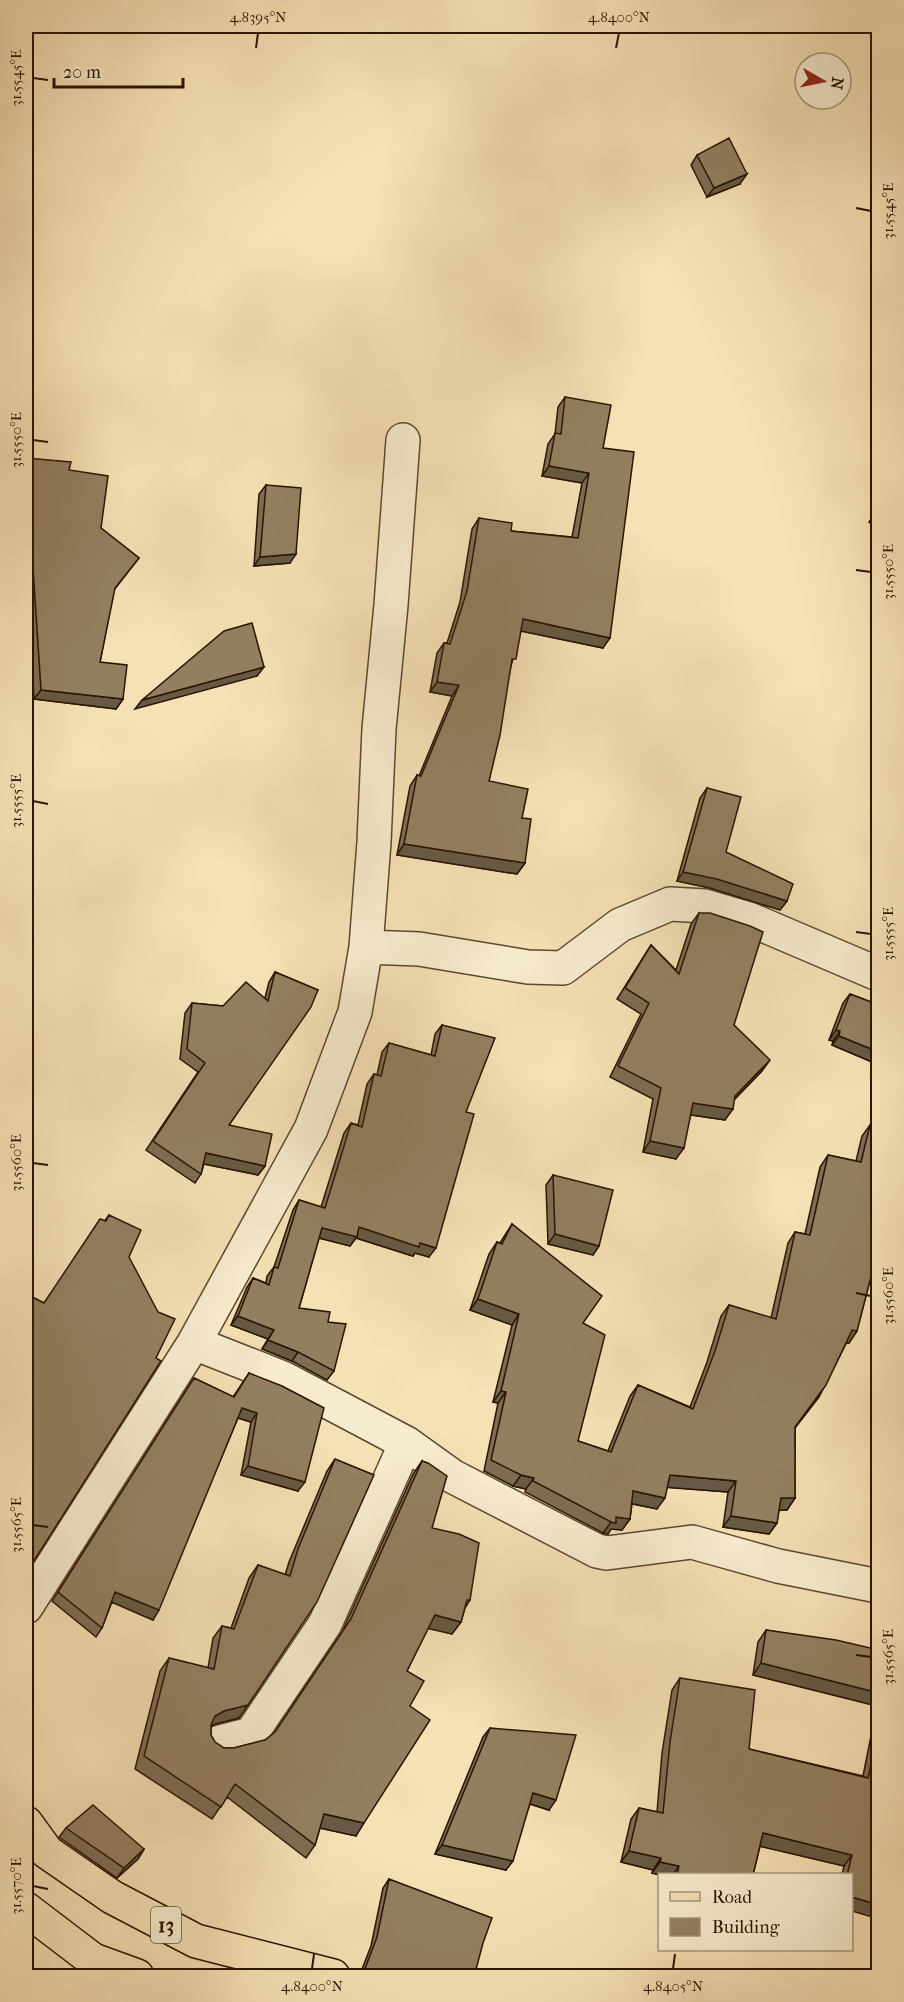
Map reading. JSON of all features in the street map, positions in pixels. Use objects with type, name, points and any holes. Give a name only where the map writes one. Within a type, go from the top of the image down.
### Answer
[{"type":"main road","name":"13","points":[[26,1823],[47,1852],[84,1878],[112,1897],[196,1941],[333,1977]]},
{"type":"main road","points":[[26,1909],[93,1960],[137,1977]]},
{"type":"street","points":[[26,1607],[194,1342],[311,1129],[355,1012],[366,946],[379,729],[403,440]]},
{"type":"street","points":[[366,946],[419,949],[528,967],[563,969],[620,925],[670,904],[705,906],[749,919],[879,974]]},
{"type":"street","points":[[194,1342],[283,1378],[406,1443],[452,1476],[597,1551],[606,1552],[692,1542],[778,1566],[879,1586]]},
{"type":"street","points":[[220,1742],[251,1734],[325,1624],[406,1443]]},
{"type":"building","points":[[729,138],[747,174],[714,188],[697,155]]},
{"type":"building","points":[[565,397],[611,405],[603,448],[634,452],[610,638],[523,619],[516,659],[512,659],[500,735],[489,781],[528,789],[522,818],[531,819],[525,863],[404,844],[417,775],[421,776],[459,685],[437,682],[444,643],[450,644],[467,591],[479,518],[512,523],[511,531],[578,538],[589,473],[549,466],[555,433],[561,434]]},
{"type":"building","points":[[26,458],[71,462],[69,470],[108,476],[101,528],[139,558],[115,588],[100,662],[127,665],[123,699],[41,690],[30,522],[32,513],[26,511]]},
{"type":"building","points":[[266,485],[301,488],[296,554],[260,557]]},
{"type":"building","points":[[252,623],[264,667],[142,700],[224,631]]},
{"type":"building","points":[[707,788],[741,797],[726,852],[793,884],[787,901],[717,879],[683,872]]},
{"type":"building","points":[[699,913],[710,913],[763,932],[734,1025],[770,1060],[735,1096],[733,1109],[693,1103],[684,1148],[650,1141],[661,1088],[618,1066],[649,1003],[625,988],[651,945],[679,974]]},
{"type":"building","points":[[275,972],[318,990],[311,1007],[229,1125],[272,1134],[265,1166],[206,1153],[201,1174],[153,1141],[205,1063],[187,1049],[192,1003],[223,1006],[246,982],[268,1001]]},
{"type":"building","points":[[850,994],[879,1005],[879,1052],[839,1036],[840,1031],[836,1030]]},
{"type":"building","points":[[442,1025],[495,1038],[466,1112],[474,1114],[436,1248],[420,1243],[419,1247],[359,1227],[357,1237],[322,1228],[299,1308],[330,1312],[328,1322],[346,1324],[334,1371],[298,1352],[268,1340],[274,1330],[238,1316],[253,1278],[269,1285],[274,1267],[278,1268],[299,1200],[325,1208],[351,1123],[362,1127],[374,1074],[381,1076],[389,1043],[435,1056]]},
{"type":"building","points":[[870,1125],[879,1127],[879,1258],[876,1257],[857,1331],[852,1330],[826,1385],[795,1427],[795,1498],[781,1498],[777,1523],[731,1516],[736,1481],[670,1475],[665,1498],[633,1491],[630,1519],[616,1517],[616,1523],[611,1522],[533,1481],[534,1478],[521,1475],[491,1460],[506,1392],[501,1391],[519,1314],[478,1299],[497,1242],[502,1244],[512,1224],[602,1296],[583,1323],[605,1335],[578,1441],[611,1452],[638,1385],[693,1409],[715,1351],[729,1305],[776,1319],[795,1232],[810,1235],[828,1155],[861,1162]]},
{"type":"building","points":[[553,1175],[613,1190],[599,1246],[555,1234]]},
{"type":"building","points":[[109,1215],[141,1230],[129,1257],[158,1312],[175,1319],[156,1358],[161,1361],[30,1567],[26,1563],[26,1286],[32,1290],[30,1296],[44,1303],[100,1219],[106,1221]]},
{"type":"building","points":[[249,1373],[282,1386],[324,1408],[305,1482],[248,1466],[257,1413],[242,1408],[159,1610],[115,1592],[102,1628],[58,1592],[194,1378],[234,1397]]},
{"type":"building","points":[[335,1459],[374,1475],[317,1602],[248,1705],[224,1711],[215,1716],[211,1725],[211,1735],[215,1742],[224,1748],[234,1748],[265,1740],[275,1732],[351,1619],[422,1461],[447,1476],[432,1528],[459,1534],[479,1543],[470,1600],[467,1600],[461,1622],[435,1615],[407,1671],[424,1681],[410,1706],[430,1720],[364,1823],[324,1814],[315,1845],[235,1784],[221,1807],[144,1756],[169,1658],[214,1669],[222,1626],[234,1629],[258,1565],[290,1576],[298,1549]]},
{"type":"building","points":[[766,1630],[836,1640],[879,1650],[879,1693],[761,1663]]},
{"type":"building","points":[[680,1678],[755,1690],[749,1749],[868,1778],[879,1728],[879,1905],[853,1897],[853,1873],[848,1873],[852,1855],[763,1833],[753,1873],[677,1873],[679,1866],[660,1862],[661,1858],[629,1851],[639,1808],[663,1813],[670,1742]]},
{"type":"building","points":[[490,1728],[576,1735],[556,1800],[533,1793],[513,1861],[442,1845]]},
{"type":"building","points":[[93,1805],[144,1849],[124,1868],[66,1828]]},
{"type":"building","points":[[389,1879],[492,1918],[474,1977],[361,1977],[377,1937]]}]
